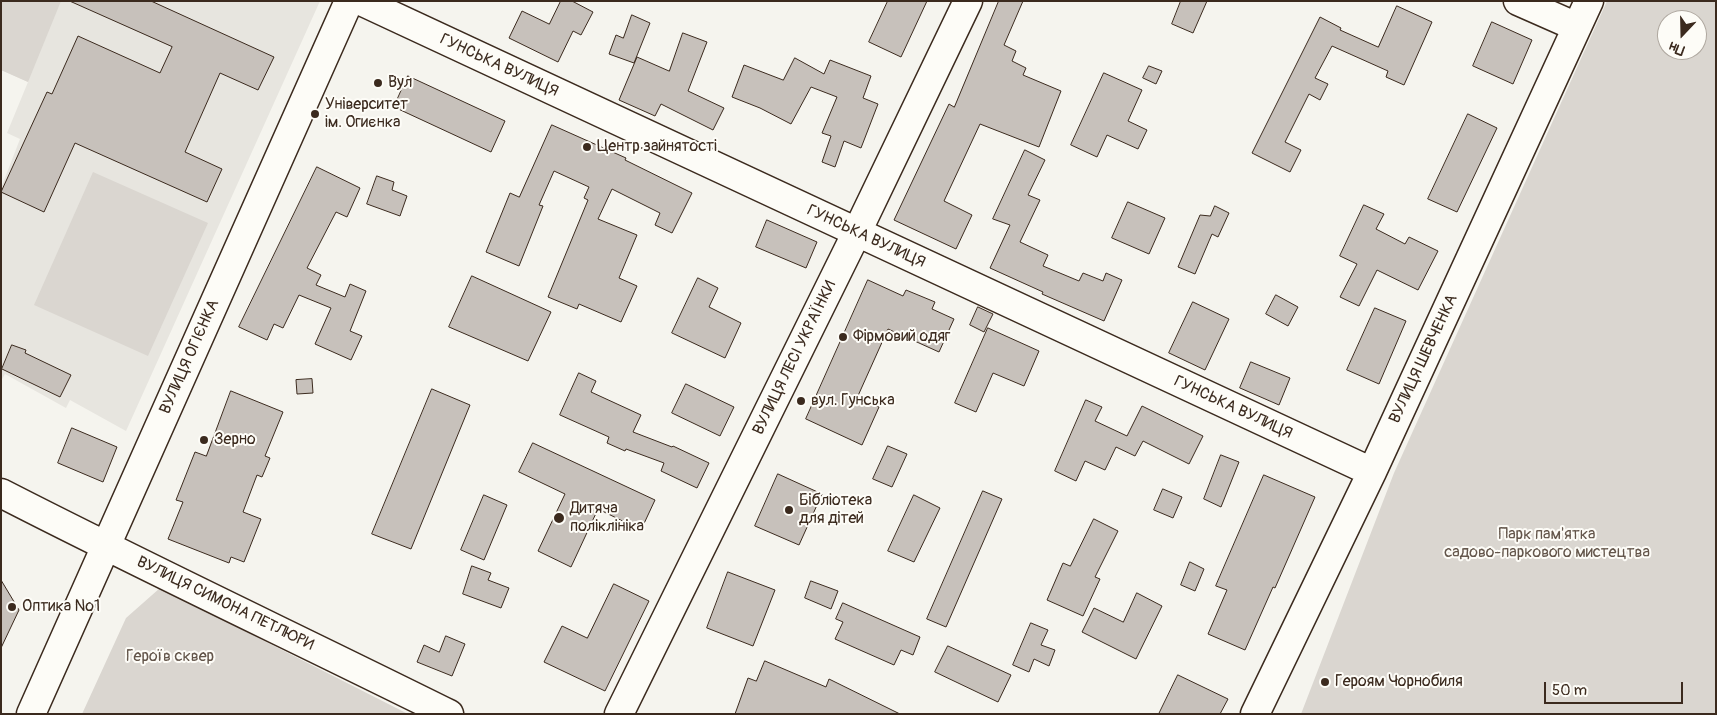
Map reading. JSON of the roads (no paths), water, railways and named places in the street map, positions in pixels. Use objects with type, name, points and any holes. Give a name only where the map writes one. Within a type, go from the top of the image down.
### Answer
[{"type":"street","name":"ВУЛИЦЯ ОГІЄНКА","points":[[31,714],[349,1]]},
{"type":"street","name":"ГУНСЬКА ВУЛИЦЯ","points":[[361,1],[1372,472]]},
{"type":"street","name":"ВУЛИЦЯ ЛЕСІ УКРАЇНКИ","points":[[619,714],[857,232],[968,1]]},
{"type":"street","points":[[1518,1],[1576,27]]},
{"type":"street","name":"ВУЛИЦЯ ШЕВЧЕНКА","points":[[1255,714],[1372,472],[1588,1]]},
{"type":"street","name":"ВУЛИЦЯ СИМОНА ПЕТЛЮРИ","points":[[1,493],[106,547],[162,572],[450,714]]},
{"type":"place","name":"Вул","points":[[378,83]]},
{"type":"place","name":"Університет ім. Огиєнка","points":[[315,114]]},
{"type":"place","name":"Центр зайнятості","points":[[587,147]]},
{"type":"place","name":"Фірмовий одяг","points":[[843,337]]},
{"type":"place","name":"вул. Гунська","points":[[801,401]]},
{"type":"place","name":"Зерно","points":[[204,440]]},
{"type":"place","name":"Бібліотека для дітей","points":[[789,510]]},
{"type":"place","name":"Дитяча поліклініка","points":[[559,518]]},
{"type":"place","name":"Оптика №1","points":[[12,607]]},
{"type":"place","name":"Героям Чорнобиля","points":[[1325,682]]},
{"type":"park label","name":"Парк пам'ятка садово-паркового мистецтва","points":[[1547,544]]},
{"type":"park label","name":"Героїв сквер","points":[[170,657]]}]
